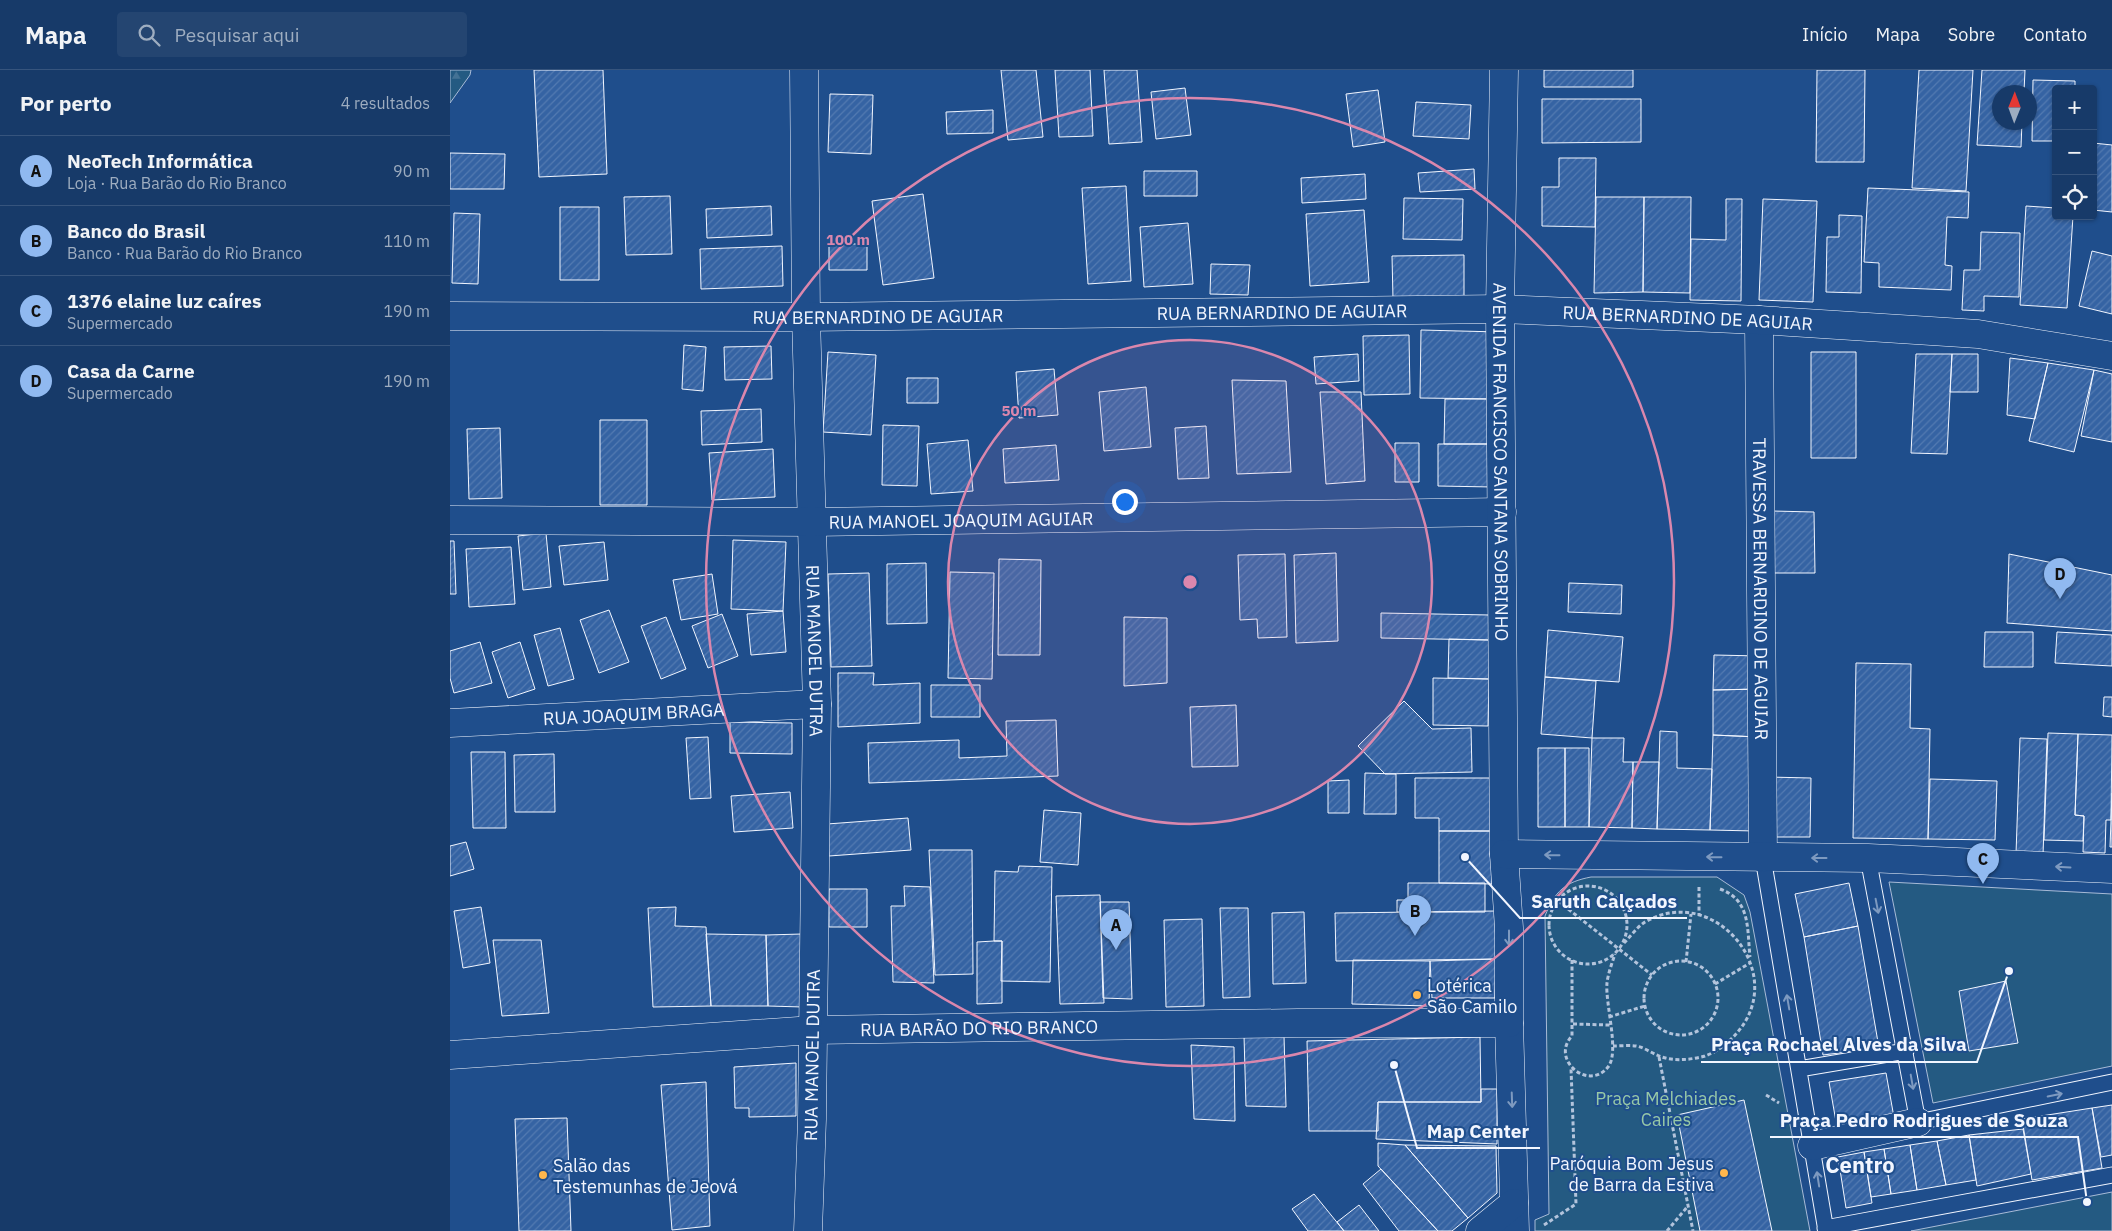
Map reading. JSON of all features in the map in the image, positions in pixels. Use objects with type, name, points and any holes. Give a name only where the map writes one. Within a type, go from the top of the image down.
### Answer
[{"type":"street","name":"RUA MANOEL DUTRA","points":[[804,70],[806,317],[817,704],[813,1030],[808,1231]]},
{"type":"street","name":"AVENIDA FRANCISCO SANTANA SOBRINHO","points":[[1504,70],[1500,309],[1504,854]]},
{"type":"street","name":"RUA BERNARDINO DE AGUIAR","points":[[450,316],[806,317],[1500,309],[1759,320],[1978,334],[2112,356]]},
{"type":"street","name":"TRAVESSA BERNARDINO DE AGUIAR","points":[[1759,320],[1763,858]]},
{"type":"street","name":"RUA MANOEL JOAQUIM AGUIAR","points":[[450,520],[813,522],[1502,512]]},
{"type":"street","name":"RUA JOAQUIM BRAGA","points":[[450,723],[817,704]]},
{"type":"street","points":[[1528,1229],[1514,1203],[1509,1023],[1509,928],[1504,854],[1868,858],[2112,869]]},
{"type":"street","name":"RUA BARÃO DO RIO BRANCO","points":[[450,1055],[813,1030],[1298,1022],[1509,1023]]},
{"type":"street","points":[[1812,1146],[1918,1122]]},
{"type":"street","points":[[1480,1231],[1514,1203]]},
{"type":"lane","points":[[1763,858],[1826,1229],[2112,1176]]},
{"type":"lane","points":[[1868,858],[1918,1122],[2112,1082]]},
{"type":"lane","points":[[1800,1069],[1906,1051]]},
{"type":"path","points":[[1592,886],[1604,889],[1615,896],[1623,906],[1627,918],[1627,931],[1623,944],[1615,954],[1604,961],[1591,964],[1572,960],[1557,948],[1551,937],[1549,924],[1552,912],[1558,901],[1567,892],[1579,887],[1592,886],[1611,886]]},
{"type":"path","points":[[1699,916],[1698,887],[1708,887]]},
{"type":"path","points":[[1718,888],[1731,893],[1741,903],[1745,914],[1750,965]]},
{"type":"path","points":[[1558,901],[1652,975]]},
{"type":"path","points":[[1613,1046],[1638,1046],[1660,1057],[1684,1060],[1707,1055],[1728,1043],[1744,1025],[1753,1003],[1754,979],[1748,956],[1734,935],[1715,921],[1691,914],[1667,914],[1644,923],[1623,944]]},
{"type":"path","points":[[1686,962],[1691,914]]},
{"type":"path","points":[[1571,1067],[1578,1073],[1586,1076],[1599,1074],[1612,1060],[1613,1046],[1607,983],[1615,954]]},
{"type":"path","points":[[1528,1229],[1576,1204],[1571,1067],[1565,1053],[1566,1045],[1572,1036],[1573,1024],[1572,960]]},
{"type":"path","points":[[1686,962],[1704,969],[1713,978],[1718,989],[1718,1002],[1716,1013],[1704,1028],[1688,1035],[1676,1035],[1664,1031],[1654,1024],[1647,1014],[1645,990],[1652,975],[1669,963],[1686,962]]},
{"type":"path","points":[[1715,984],[1750,965]]},
{"type":"path","points":[[1609,1017],[1645,1006]]},
{"type":"path","points":[[1573,1024],[1610,1025]]},
{"type":"path","points":[[1660,1057],[1693,1231]]},
{"type":"path","points":[[1667,1231],[1688,1206]]},
{"type":"green space","points":[[450,70],[471,70],[470,75],[450,103]]},
{"type":"green space","name":"Praça Melchiades Caires","points":[[1591,877],[1717,877],[1744,895],[1750,912],[1810,1231],[1535,1231],[1535,1220],[1549,1214],[1545,916],[1553,900],[1562,889],[1574,882]]},
{"type":"green space","points":[[1889,882],[2112,894],[2112,1066],[1933,1103]]},
{"type":"green space","points":[[2112,1192],[2112,1231],[1911,1231]]},
{"type":"building","points":[[534,70],[603,70],[607,174],[539,177]]},
{"type":"building","points":[[1001,70],[1036,70],[1043,137],[1008,140]]},
{"type":"building","points":[[1055,70],[1090,70],[1093,136],[1059,137]]},
{"type":"building","points":[[1104,70],[1137,70],[1142,142],[1109,144]]},
{"type":"building","points":[[1544,70],[1633,70],[1633,87],[1544,87]]},
{"type":"building","points":[[1817,70],[1865,70],[1864,162],[1816,162]]},
{"type":"building","points":[[1919,70],[1973,70],[1966,191],[1912,188]]},
{"type":"building","points":[[1982,70],[2025,70],[2024,85],[1992,85],[1992,130],[2022,130],[2021,147],[1977,145]]},
{"type":"building","points":[[2033,80],[2075,81],[2075,85],[2052,85],[2052,141],[2032,141],[2032,130],[2037,130],[2037,85],[2033,85]]},
{"type":"building","points":[[1185,88],[1191,135],[1156,139],[1151,92]]},
{"type":"building","points":[[1378,90],[1385,142],[1353,147],[1346,94]]},
{"type":"building","points":[[830,94],[873,95],[871,154],[828,152]]},
{"type":"building","points":[[1542,99],[1641,99],[1641,142],[1542,143]]},
{"type":"building","points":[[1416,102],[1471,105],[1469,139],[1413,136]]},
{"type":"building","points":[[993,110],[993,133],[947,134],[946,112]]},
{"type":"building","points":[[2097,143],[2112,145],[2112,212],[2097,210]]},
{"type":"building","points":[[450,153],[505,154],[504,189],[450,189]]},
{"type":"building","points":[[1559,158],[1596,158],[1595,227],[1542,226],[1542,187],[1559,187]]},
{"type":"building","points":[[1474,169],[1475,189],[1420,192],[1418,173]]},
{"type":"building","points":[[1144,171],[1197,171],[1197,196],[1144,196]]},
{"type":"building","points":[[1365,174],[1366,199],[1302,203],[1301,178]]},
{"type":"building","points":[[1126,186],[1131,281],[1088,284],[1082,188]]},
{"type":"building","points":[[1868,188],[1969,192],[1968,218],[1947,217],[1945,265],[1952,266],[1951,290],[1879,287],[1879,263],[1864,262]]},
{"type":"building","points":[[923,194],[934,278],[883,285],[872,201]]},
{"type":"building","points":[[670,196],[672,254],[626,255],[624,197]]},
{"type":"building","points":[[1596,197],[1644,197],[1643,292],[1594,293]]},
{"type":"building","points":[[1644,197],[1691,197],[1690,293],[1643,292]]},
{"type":"building","points":[[1404,198],[1463,199],[1462,240],[1403,239]]},
{"type":"building","points":[[1726,199],[1742,199],[1741,301],[1690,300],[1691,239],[1726,240]]},
{"type":"building","points":[[1763,199],[1817,201],[1813,302],[1759,300]]},
{"type":"building","points":[[771,206],[772,235],[707,238],[706,209]]},
{"type":"building","points":[[2026,206],[2052,208],[2052,220],[2073,220],[2067,308],[2020,305]]},
{"type":"building","points":[[560,207],[599,207],[599,280],[560,280]]},
{"type":"building","points":[[1364,210],[1369,282],[1310,286],[1306,214]]},
{"type":"building","points":[[454,213],[480,214],[478,284],[452,283]]},
{"type":"building","points":[[1839,215],[1862,216],[1861,293],[1826,292],[1827,237],[1839,237]]},
{"type":"building","points":[[1188,223],[1193,284],[1144,287],[1140,227]]},
{"type":"building","points":[[1981,232],[2020,233],[2019,297],[1984,296],[1984,311],[1962,310],[1964,270],[1980,270]]},
{"type":"building","points":[[829,244],[867,244],[867,270],[829,270]]},
{"type":"building","points":[[782,246],[783,286],[701,289],[700,249]]},
{"type":"building","points":[[2092,251],[2112,256],[2112,314],[2079,306]]},
{"type":"building","points":[[1464,255],[1464,298],[1393,299],[1392,256]]},
{"type":"building","points":[[1211,264],[1250,265],[1248,295],[1210,294]]},
{"type":"building","points":[[1421,330],[1499,332],[1498,399],[1420,398]]},
{"type":"building","points":[[1409,335],[1410,394],[1364,395],[1363,336]]},
{"type":"building","points":[[684,345],[706,347],[703,391],[682,389]]},
{"type":"building","points":[[771,346],[772,379],[725,380],[724,347]]},
{"type":"building","points":[[828,352],[876,355],[871,435],[823,432]]},
{"type":"building","points":[[1811,352],[1856,352],[1856,458],[1811,458]]},
{"type":"building","points":[[1358,354],[1359,381],[1316,384],[1314,357]]},
{"type":"building","points":[[1916,354],[1952,354],[1947,454],[1911,453]]},
{"type":"building","points":[[1952,354],[1978,354],[1978,392],[1950,392]]},
{"type":"building","points":[[2010,358],[2048,363],[2035,419],[2007,415]]},
{"type":"building","points":[[2048,363],[2094,370],[2074,452],[2029,441]]},
{"type":"building","points":[[1054,369],[1058,415],[1019,418],[1016,372]]},
{"type":"building","points":[[2094,370],[2112,374],[2112,442],[2081,436]]},
{"type":"building","points":[[907,378],[938,378],[938,403],[907,403]]},
{"type":"building","points":[[1232,380],[1286,381],[1291,472],[1237,474]]},
{"type":"building","points":[[1146,387],[1151,447],[1104,451],[1099,392]]},
{"type":"building","points":[[1320,392],[1361,392],[1365,481],[1326,484]]},
{"type":"building","points":[[1445,399],[1494,399],[1493,444],[1444,444]]},
{"type":"building","points":[[761,409],[762,442],[702,445],[701,411]]},
{"type":"building","points":[[600,420],[647,420],[647,505],[600,505]]},
{"type":"building","points":[[883,425],[919,426],[917,486],[882,485]]},
{"type":"building","points":[[1206,426],[1209,478],[1178,479],[1175,428]]},
{"type":"building","points":[[500,428],[502,498],[469,499],[467,429]]},
{"type":"building","points":[[968,440],[973,491],[931,494],[927,444]]},
{"type":"building","points":[[1395,443],[1419,443],[1419,482],[1395,482]]},
{"type":"building","points":[[1438,444],[1493,444],[1493,487],[1438,486]]},
{"type":"building","points":[[1056,445],[1059,480],[1005,483],[1003,449]]},
{"type":"building","points":[[773,449],[775,497],[712,500],[709,453]]},
{"type":"building","points":[[1772,511],[1814,512],[1815,573],[1772,573]]},
{"type":"building","points":[[546,533],[551,587],[523,590],[518,536]]},
{"type":"building","points":[[733,540],[786,542],[783,611],[731,609]]},
{"type":"building","points":[[450,541],[454,541],[456,594],[450,594]]},
{"type":"building","points":[[604,542],[608,580],[564,585],[559,546]]},
{"type":"building","points":[[511,547],[515,604],[469,607],[466,549]]},
{"type":"building","points":[[1336,553],[1338,641],[1296,643],[1294,555]]},
{"type":"building","points":[[1285,554],[1287,637],[1258,638],[1257,619],[1240,620],[1238,555]]},
{"type":"building","points":[[2009,554],[2112,575],[2112,631],[2007,623]]},
{"type":"building","points":[[999,559],[1041,560],[1040,655],[998,655]]},
{"type":"building","points":[[926,563],[927,623],[887,624],[887,564]]},
{"type":"building","points":[[950,572],[994,573],[992,679],[948,678]]},
{"type":"building","points":[[869,573],[872,666],[831,667],[828,574]]},
{"type":"building","points":[[712,574],[718,614],[681,620],[673,580]]},
{"type":"building","points":[[1569,583],[1622,585],[1621,614],[1568,612]]},
{"type":"building","points":[[609,610],[629,662],[599,673],[580,620]]},
{"type":"building","points":[[783,611],[786,652],[751,655],[747,614]]},
{"type":"building","points":[[1381,613],[1490,615],[1489,640],[1381,638]]},
{"type":"building","points":[[722,614],[738,656],[708,668],[692,626]]},
{"type":"building","points":[[666,617],[686,669],[661,679],[641,626]]},
{"type":"building","points":[[1124,617],[1167,618],[1167,683],[1124,686]]},
{"type":"building","points":[[560,628],[574,679],[548,686],[534,635]]},
{"type":"building","points":[[1548,630],[1623,637],[1619,682],[1545,677]]},
{"type":"building","points":[[1985,632],[2033,632],[2033,667],[1984,667]]},
{"type":"building","points":[[2057,632],[2112,635],[2112,666],[2055,663]]},
{"type":"building","points":[[1449,639],[1489,640],[1489,679],[1448,678]]},
{"type":"building","points":[[480,642],[492,683],[454,693],[450,678],[450,651]]},
{"type":"building","points":[[520,642],[535,689],[508,698],[492,652]]},
{"type":"building","points":[[1714,655],[1760,656],[1760,689],[1713,690]]},
{"type":"building","points":[[1856,663],[1911,664],[1910,728],[1930,729],[1928,839],[1853,838]]},
{"type":"building","points":[[838,673],[874,673],[873,685],[920,683],[920,723],[838,727]]},
{"type":"building","points":[[1545,677],[1596,681],[1592,738],[1541,734]]},
{"type":"building","points":[[1433,678],[1489,679],[1488,726],[1433,725]]},
{"type":"building","points":[[931,685],[980,685],[980,717],[931,717]]},
{"type":"building","points":[[1760,689],[1759,737],[1713,735],[1713,690]]},
{"type":"building","points":[[2104,697],[2112,697],[2112,717],[2103,716]]},
{"type":"building","points":[[1404,701],[1432,729],[1471,728],[1472,772],[1385,774],[1358,746]]},
{"type":"building","points":[[1236,705],[1238,766],[1192,767],[1190,707]]},
{"type":"building","points":[[1056,720],[1058,776],[869,783],[868,743],[959,740],[959,758],[1007,756],[1006,721]]},
{"type":"building","points":[[730,722],[792,723],[792,754],[730,753]]},
{"type":"building","points":[[1660,731],[1677,732],[1677,768],[1712,769],[1710,830],[1657,829]]},
{"type":"building","points":[[2048,733],[2078,734],[2075,815],[2084,816],[2083,841],[2044,840]]},
{"type":"building","points":[[2078,734],[2112,735],[2111,820],[2106,820],[2105,853],[2083,852],[2084,816],[2075,815]]},
{"type":"building","points":[[1713,735],[1759,737],[1755,831],[1710,830]]},
{"type":"building","points":[[708,737],[711,798],[690,799],[686,738]]},
{"type":"building","points":[[1592,738],[1624,738],[1623,762],[1633,762],[1632,828],[1589,827]]},
{"type":"building","points":[[2020,738],[2047,739],[2043,855],[2016,854]]},
{"type":"building","points":[[1538,748],[1565,748],[1565,827],[1538,827]]},
{"type":"building","points":[[1565,748],[1589,748],[1589,827],[1565,827]]},
{"type":"building","points":[[471,752],[505,752],[506,828],[473,828]]},
{"type":"building","points":[[554,754],[555,812],[515,812],[514,755]]},
{"type":"building","points":[[1633,762],[1659,762],[1657,829],[1632,828]]},
{"type":"building","points":[[1365,773],[1396,774],[1396,814],[1364,814]]},
{"type":"building","points":[[1767,777],[1811,778],[1810,837],[1765,837]]},
{"type":"building","points":[[1415,778],[1491,778],[1491,831],[1439,831],[1439,818],[1415,818]]},
{"type":"building","points":[[1930,779],[1997,781],[1995,840],[1928,839]]},
{"type":"building","points":[[1349,780],[1349,813],[1328,813],[1328,781]]},
{"type":"building","points":[[790,792],[793,828],[734,832],[731,796]]},
{"type":"building","points":[[2112,793],[2112,847],[2110,847]]},
{"type":"building","points":[[1044,810],[1081,813],[1078,865],[1040,862]]},
{"type":"building","points":[[908,818],[911,850],[829,856],[827,824]]},
{"type":"building","points":[[1439,831],[1491,831],[1492,884],[1439,883]]},
{"type":"building","points":[[466,842],[474,869],[450,876],[450,846]]},
{"type":"building","points":[[929,850],[972,850],[973,974],[935,975]]},
{"type":"building","points":[[1019,866],[1052,867],[1050,982],[1001,981],[1002,941],[994,941],[995,871],[1018,872]]},
{"type":"building","points":[[1408,883],[1485,883],[1485,912],[1397,912],[1397,900],[1408,900]]},
{"type":"building","points":[[1849,883],[1858,926],[1804,937],[1795,894]]},
{"type":"building","points":[[904,886],[930,887],[934,983],[893,982],[891,906],[905,906]]},
{"type":"building","points":[[829,889],[867,889],[867,927],[829,927]]},
{"type":"building","points":[[1100,895],[1104,1003],[1060,1004],[1056,896]]},
{"type":"building","points":[[1100,902],[1129,902],[1132,999],[1103,998]]},
{"type":"building","points":[[481,907],[490,963],[463,968],[454,911]]},
{"type":"building","points":[[676,907],[675,926],[706,927],[711,1006],[653,1007],[648,908]]},
{"type":"building","points":[[1220,908],[1248,908],[1250,997],[1223,998]]},
{"type":"building","points":[[1495,911],[1496,959],[1336,961],[1335,913]]},
{"type":"building","points":[[1304,912],[1306,983],[1273,984],[1272,913]]},
{"type":"building","points":[[1202,919],[1204,1006],[1166,1007],[1164,920]]},
{"type":"building","points":[[1858,926],[1879,1048],[1823,1055],[1804,937]]},
{"type":"building","points":[[706,934],[766,935],[768,1006],[711,1006]]},
{"type":"building","points":[[802,934],[803,1007],[768,1006],[766,935]]},
{"type":"building","points":[[493,940],[541,940],[549,1013],[502,1016]]},
{"type":"building","points":[[1002,941],[1002,1003],[977,1004],[977,942]]},
{"type":"building","points":[[1496,959],[1495,998],[1432,998],[1430,961]]},
{"type":"building","points":[[1353,960],[1430,961],[1429,1006],[1352,1004]]},
{"type":"building","points":[[2006,981],[2018,1043],[1969,1051],[1959,991]]},
{"type":"building","points":[[1244,1036],[1284,1036],[1286,1107],[1246,1106]]},
{"type":"building","points":[[1480,1037],[1481,1102],[1378,1102],[1378,1131],[1309,1131],[1307,1041]]},
{"type":"building","points":[[1191,1045],[1234,1047],[1235,1121],[1194,1119]]},
{"type":"building","points":[[796,1063],[796,1116],[749,1117],[749,1108],[735,1108],[734,1067]]},
{"type":"building","points":[[1886,1073],[1895,1123],[1838,1133],[1829,1082]]},
{"type":"building","points":[[706,1082],[710,1226],[672,1230],[661,1085]]},
{"type":"building","points":[[1481,1089],[1497,1089],[1497,1144],[1376,1139],[1378,1102],[1481,1102]]},
{"type":"building","name":"Paróquia Bom Jesus de Barra da Estiva","points":[[1744,1100],[1772,1231],[1700,1231],[1677,1115]]},
{"type":"building","points":[[2112,1105],[2112,1155],[2101,1157],[2092,1108]]},
{"type":"building","points":[[2092,1108],[2102,1168],[2032,1180],[2022,1119]]},
{"type":"building","name":"Salão das Testemunhas de Jeová","points":[[567,1118],[571,1231],[519,1231],[515,1119]]},
{"type":"building","points":[[2023,1129],[2031,1174],[1977,1186],[1969,1135]]},
{"type":"building","points":[[1969,1135],[1976,1180],[1946,1185],[1937,1141]]},
{"type":"building","points":[[1937,1141],[1946,1185],[1917,1190],[1910,1145]]},
{"type":"building","points":[[1378,1143],[1405,1145],[1468,1218],[1452,1231],[1438,1231],[1378,1166]]},
{"type":"building","points":[[1405,1145],[1496,1146],[1497,1193],[1468,1218]]},
{"type":"building","points":[[1910,1145],[1917,1190],[1891,1194],[1884,1149]]},
{"type":"building","points":[[1884,1149],[1891,1194],[1871,1197],[1864,1152]]},
{"type":"building","points":[[1864,1152],[1872,1203],[1846,1208],[1838,1157]]},
{"type":"building","points":[[1381,1169],[1438,1231],[1399,1231],[1363,1184]]},
{"type":"building","points":[[1314,1194],[1344,1231],[1308,1231],[1292,1209]]},
{"type":"building","points":[[1359,1205],[1379,1231],[1344,1231],[1337,1222]]},
{"type":"place","name":"Casa da Carne","points":[[2060,599]]},
{"type":"place","name":"Saruth Calçados","points":[[1465,857]]},
{"type":"place","name":"1376 elaine luz caíres","points":[[1983,884]]},
{"type":"place","name":"Banco do Brasil","points":[[1415,936]]},
{"type":"place","name":"NeoTech Informática","points":[[1116,950]]},
{"type":"place","name":"Praça Rochael Alves da Silva","points":[[2009,971]]},
{"type":"place","name":"Lotérica São Camilo","points":[[1417,995]]},
{"type":"place","name":"Map Center","points":[[1394,1065]]},
{"type":"place","name":"Paróquia Bom Jesus de Barra da Estiva","points":[[1724,1173]]},
{"type":"place","name":"Salão das Testemunhas de Jeová","points":[[543,1175]]},
{"type":"place","name":"Praça Pedro Rodrigues de Souza","points":[[2087,1202]]},
{"type":"district","name":"Centro","points":[[1860,1164]]}]
